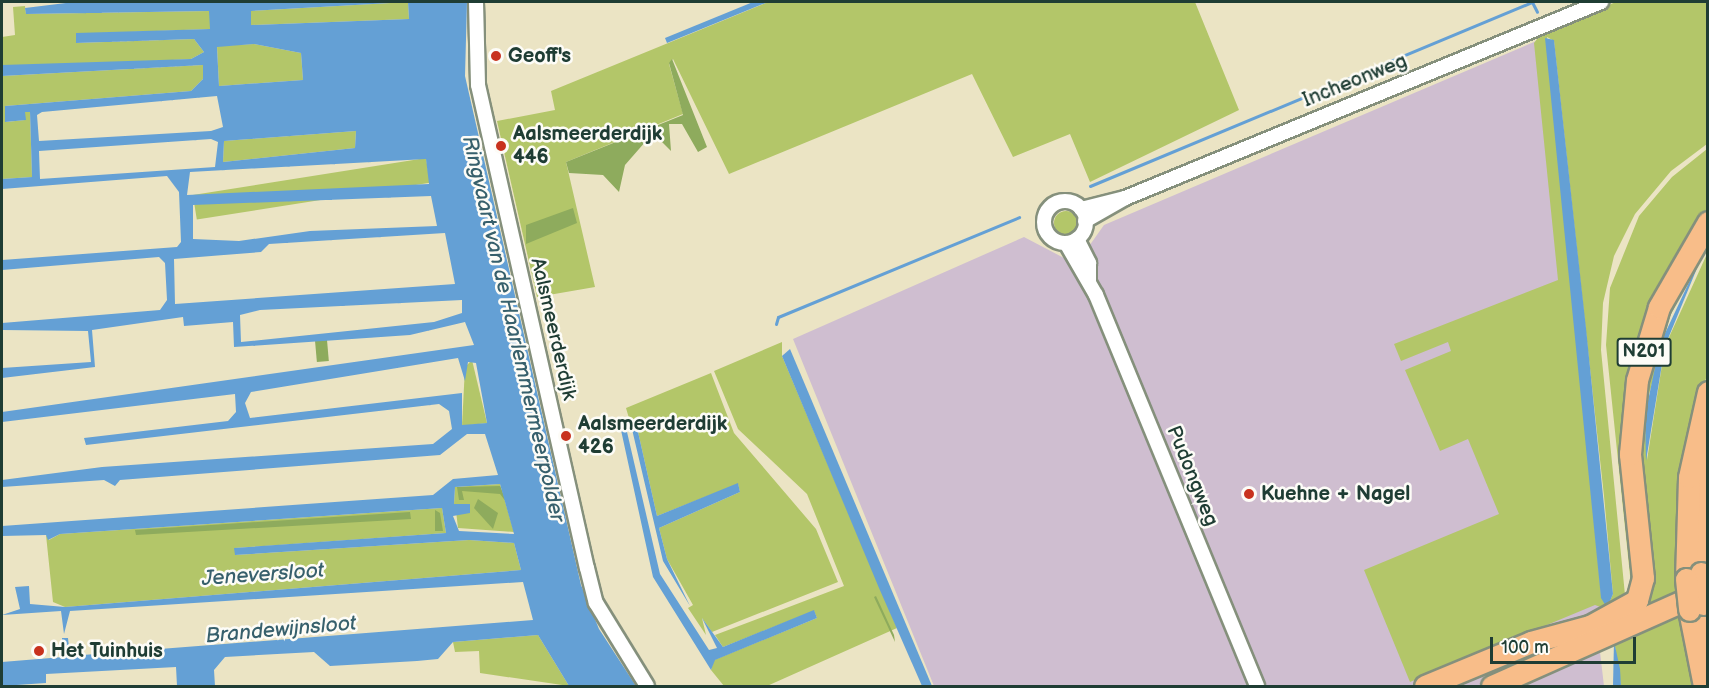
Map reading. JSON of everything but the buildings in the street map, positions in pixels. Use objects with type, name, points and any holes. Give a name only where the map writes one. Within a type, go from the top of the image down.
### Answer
[{"type":"highway","name":"N201","points":[[1425,687],[1531,642],[1604,620],[1629,608],[1642,590],[1630,469],[1637,380],[1659,307],[1707,222]]},
{"type":"highway","points":[[1704,687],[1689,477],[1707,392]]},
{"type":"highway","points":[[1707,456],[1697,591],[1707,632]]},
{"type":"highway","points":[[1492,687],[1697,591]]},
{"type":"street","name":"Aalsmeerderdijk","points":[[476,2],[478,85],[587,568],[602,612],[647,687]]},
{"type":"street","name":"Incheonweg","points":[[1072,241],[1046,232],[1047,212],[1063,202],[1083,215],[1601,2]]},
{"type":"street","points":[[1072,241],[1083,215]]},
{"type":"street","name":"Pudongweg","points":[[1072,241],[1257,687]]},
{"type":"shaded area","points":[[1541,39],[1606,599],[1600,652],[1604,686],[934,686],[793,339],[1024,237],[1064,258],[1087,249],[1104,225]]},
{"type":"green space","points":[[408,2],[409,19],[251,25],[251,11]]},
{"type":"green space","points":[[768,2],[1195,2],[1239,110],[1090,182],[1070,134],[1013,157],[972,74],[729,174],[673,59],[669,64],[683,114],[566,162],[595,287],[537,297],[497,121],[555,110],[551,91]]},
{"type":"green space","points":[[1616,2],[1707,2],[1707,144],[1671,171],[1635,214],[1614,256],[1603,303],[1601,350],[1625,595],[1606,609],[1595,605],[1410,682],[1364,570],[1499,514],[1468,439],[1440,451],[1405,370],[1451,351],[1448,342],[1401,361],[1394,344],[1558,280],[1534,43],[1543,31]],"holes":[[[1547,37],[1554,41],[1604,496],[1613,594],[1607,607],[1601,594]]]},
{"type":"green space","points":[[25,6],[26,14],[210,11],[210,29],[76,34],[76,43],[194,39],[204,52],[191,59],[2,69],[2,37],[15,35],[13,7]]},
{"type":"green space","points":[[254,44],[301,53],[303,80],[219,86],[217,46]]},
{"type":"green space","points":[[672,59],[707,147],[698,152],[682,124],[669,124],[671,151],[653,133],[625,165],[619,192],[603,175],[569,173],[566,162],[683,115],[669,63]]},
{"type":"green space","points":[[203,65],[203,79],[191,91],[5,106],[6,122],[25,120],[25,112],[30,111],[32,177],[2,179],[2,76]]},
{"type":"green space","points":[[356,131],[355,148],[223,162],[224,141]]},
{"type":"green space","points":[[1707,149],[1707,217],[1637,366],[1639,578],[1625,604],[1631,585],[1606,345],[1610,288],[1639,216],[1672,177]]},
{"type":"green space","points":[[426,158],[430,183],[197,220],[193,195]]},
{"type":"green space","points":[[573,208],[577,223],[526,244],[526,225]]},
{"type":"green space","points":[[1066,211],[1074,215],[1078,223],[1074,231],[1066,235],[1058,231],[1054,223],[1058,215]]},
{"type":"green space","points":[[1707,227],[1707,244],[1670,316],[1647,402],[1647,460],[1665,346],[1707,254],[1707,375],[1699,402],[1707,587],[1628,613],[1634,609],[1645,359]]},
{"type":"green space","points":[[327,340],[329,361],[317,362],[315,341]]},
{"type":"green space","points":[[782,342],[782,356],[897,628],[767,686],[724,686],[711,670],[714,660],[817,618],[814,611],[723,647],[715,635],[844,586],[807,494],[738,429],[714,371]]},
{"type":"green space","points":[[472,360],[487,423],[462,426],[465,367]]},
{"type":"green space","points":[[711,373],[734,433],[816,529],[838,582],[712,632],[702,618],[706,635],[688,608],[693,605],[667,559],[659,528],[740,492],[738,484],[657,516],[636,423],[631,425],[626,408]]},
{"type":"green space","points":[[500,484],[514,532],[458,528],[456,511],[470,513],[454,504],[455,487]]},
{"type":"green space","points":[[500,486],[507,503],[500,494],[462,491],[464,500],[459,500],[457,487]]},
{"type":"green space","points":[[478,499],[498,513],[493,529],[474,508]]},
{"type":"green space","points":[[442,508],[446,533],[235,548],[235,555],[469,540],[514,543],[521,570],[65,607],[53,602],[46,535],[49,540],[60,534]]},
{"type":"green space","points":[[435,510],[440,513],[443,531],[435,531]]},
{"type":"green space","points":[[410,512],[411,519],[136,535],[135,530]]},
{"type":"green space","points":[[876,596],[894,635],[895,642],[874,597]]},
{"type":"green space","points":[[1707,602],[1699,686],[1621,686],[1614,640]]},
{"type":"green space","points":[[538,635],[569,686],[480,673],[479,651],[455,652],[453,642]]},
{"type":"water","name":"Ringvaart van de Haarlemmermeerpolder","points":[[74,2],[408,2],[467,2],[465,76],[581,585],[599,629],[636,686],[569,686],[538,635],[453,642],[438,659],[417,661],[330,666],[314,652],[225,657],[214,670],[215,686],[177,686],[176,667],[46,674],[46,683],[2,686],[2,662],[63,657],[62,638],[68,638],[70,656],[533,620],[523,582],[70,611],[64,634],[61,611],[2,615],[20,609],[15,587],[29,586],[30,604],[65,607],[521,570],[514,543],[469,540],[235,555],[234,548],[446,533],[442,508],[60,534],[48,540],[46,535],[2,536],[2,526],[433,495],[453,479],[498,475],[485,434],[467,434],[440,455],[120,480],[115,486],[104,480],[2,487],[2,480],[102,467],[433,444],[452,429],[449,411],[439,404],[86,445],[84,438],[228,421],[236,412],[235,394],[2,422],[2,412],[474,345],[465,322],[410,335],[234,347],[233,322],[184,326],[183,317],[92,330],[95,367],[2,378],[2,368],[91,362],[88,331],[2,330],[2,323],[160,310],[167,300],[165,263],[159,257],[2,270],[2,260],[177,247],[181,242],[179,192],[167,176],[2,189],[2,179],[32,177],[30,112],[25,112],[26,120],[5,122],[5,106],[191,91],[203,79],[203,65],[2,76],[2,65],[191,59],[204,52],[194,39],[76,43],[76,33],[210,29],[209,11],[26,14],[25,8]],"holes":[[[408,2],[409,19],[251,25],[251,11]],[[254,44],[301,53],[303,80],[219,86],[217,47]],[[217,96],[223,127],[211,131],[39,141],[37,115],[42,112]],[[356,131],[355,148],[223,162],[224,141]],[[211,139],[218,142],[215,167],[40,179],[39,151]],[[426,159],[429,184],[187,195],[190,172]],[[431,196],[437,226],[310,231],[239,241],[193,239],[193,205]],[[445,233],[455,284],[175,304],[174,259],[261,252],[269,244]],[[462,300],[462,313],[434,322],[241,342],[240,315],[260,310]],[[458,358],[465,381],[468,362],[476,363],[487,423],[462,425],[462,393],[250,418],[245,403],[251,392]],[[500,484],[514,534],[459,531],[453,516],[470,513],[470,504],[454,504],[455,487]]]},
{"type":"water","points":[[753,2],[768,2],[667,43],[665,38]]},
{"type":"water","points":[[1545,38],[1554,40],[1586,328],[1613,594],[1607,608],[1601,598]]},
{"type":"water","points":[[1707,244],[1665,346],[1646,461],[1645,415],[1660,344]]},
{"type":"water","points":[[790,349],[932,686],[922,686],[879,588],[782,356]]},
{"type":"water","points":[[624,419],[660,574],[709,650],[717,648],[702,618],[723,647],[814,610],[817,618],[715,660],[711,670],[653,577],[619,421]]},
{"type":"water","points":[[636,423],[657,516],[738,483],[740,492],[659,528],[667,559],[690,606],[663,561],[631,425]]},
{"type":"water","points":[[1614,641],[1620,669],[1621,686],[1613,686]]},
{"type":"waterway","points":[[1532,2],[1537,12]]},
{"type":"waterway","points":[[1090,186],[1532,2]]},
{"type":"waterway","points":[[776,324],[778,317],[1019,217]]},
{"type":"place","name":"Geoff's","points":[[496,56]]},
{"type":"place","name":"Aalsmeerderdijk 446","points":[[501,146]]},
{"type":"place","name":"Aalsmeerderdijk 426","points":[[566,436]]},
{"type":"place","name":"Kuehne + Nagel","points":[[1249,494]]},
{"type":"place","name":"Het Tuinhuis","points":[[39,651]]},
{"type":"water label","name":"Jeneversloot","points":[[263,575]]},
{"type":"water label","name":"Brandewijnsloot","points":[[281,630]]}]
